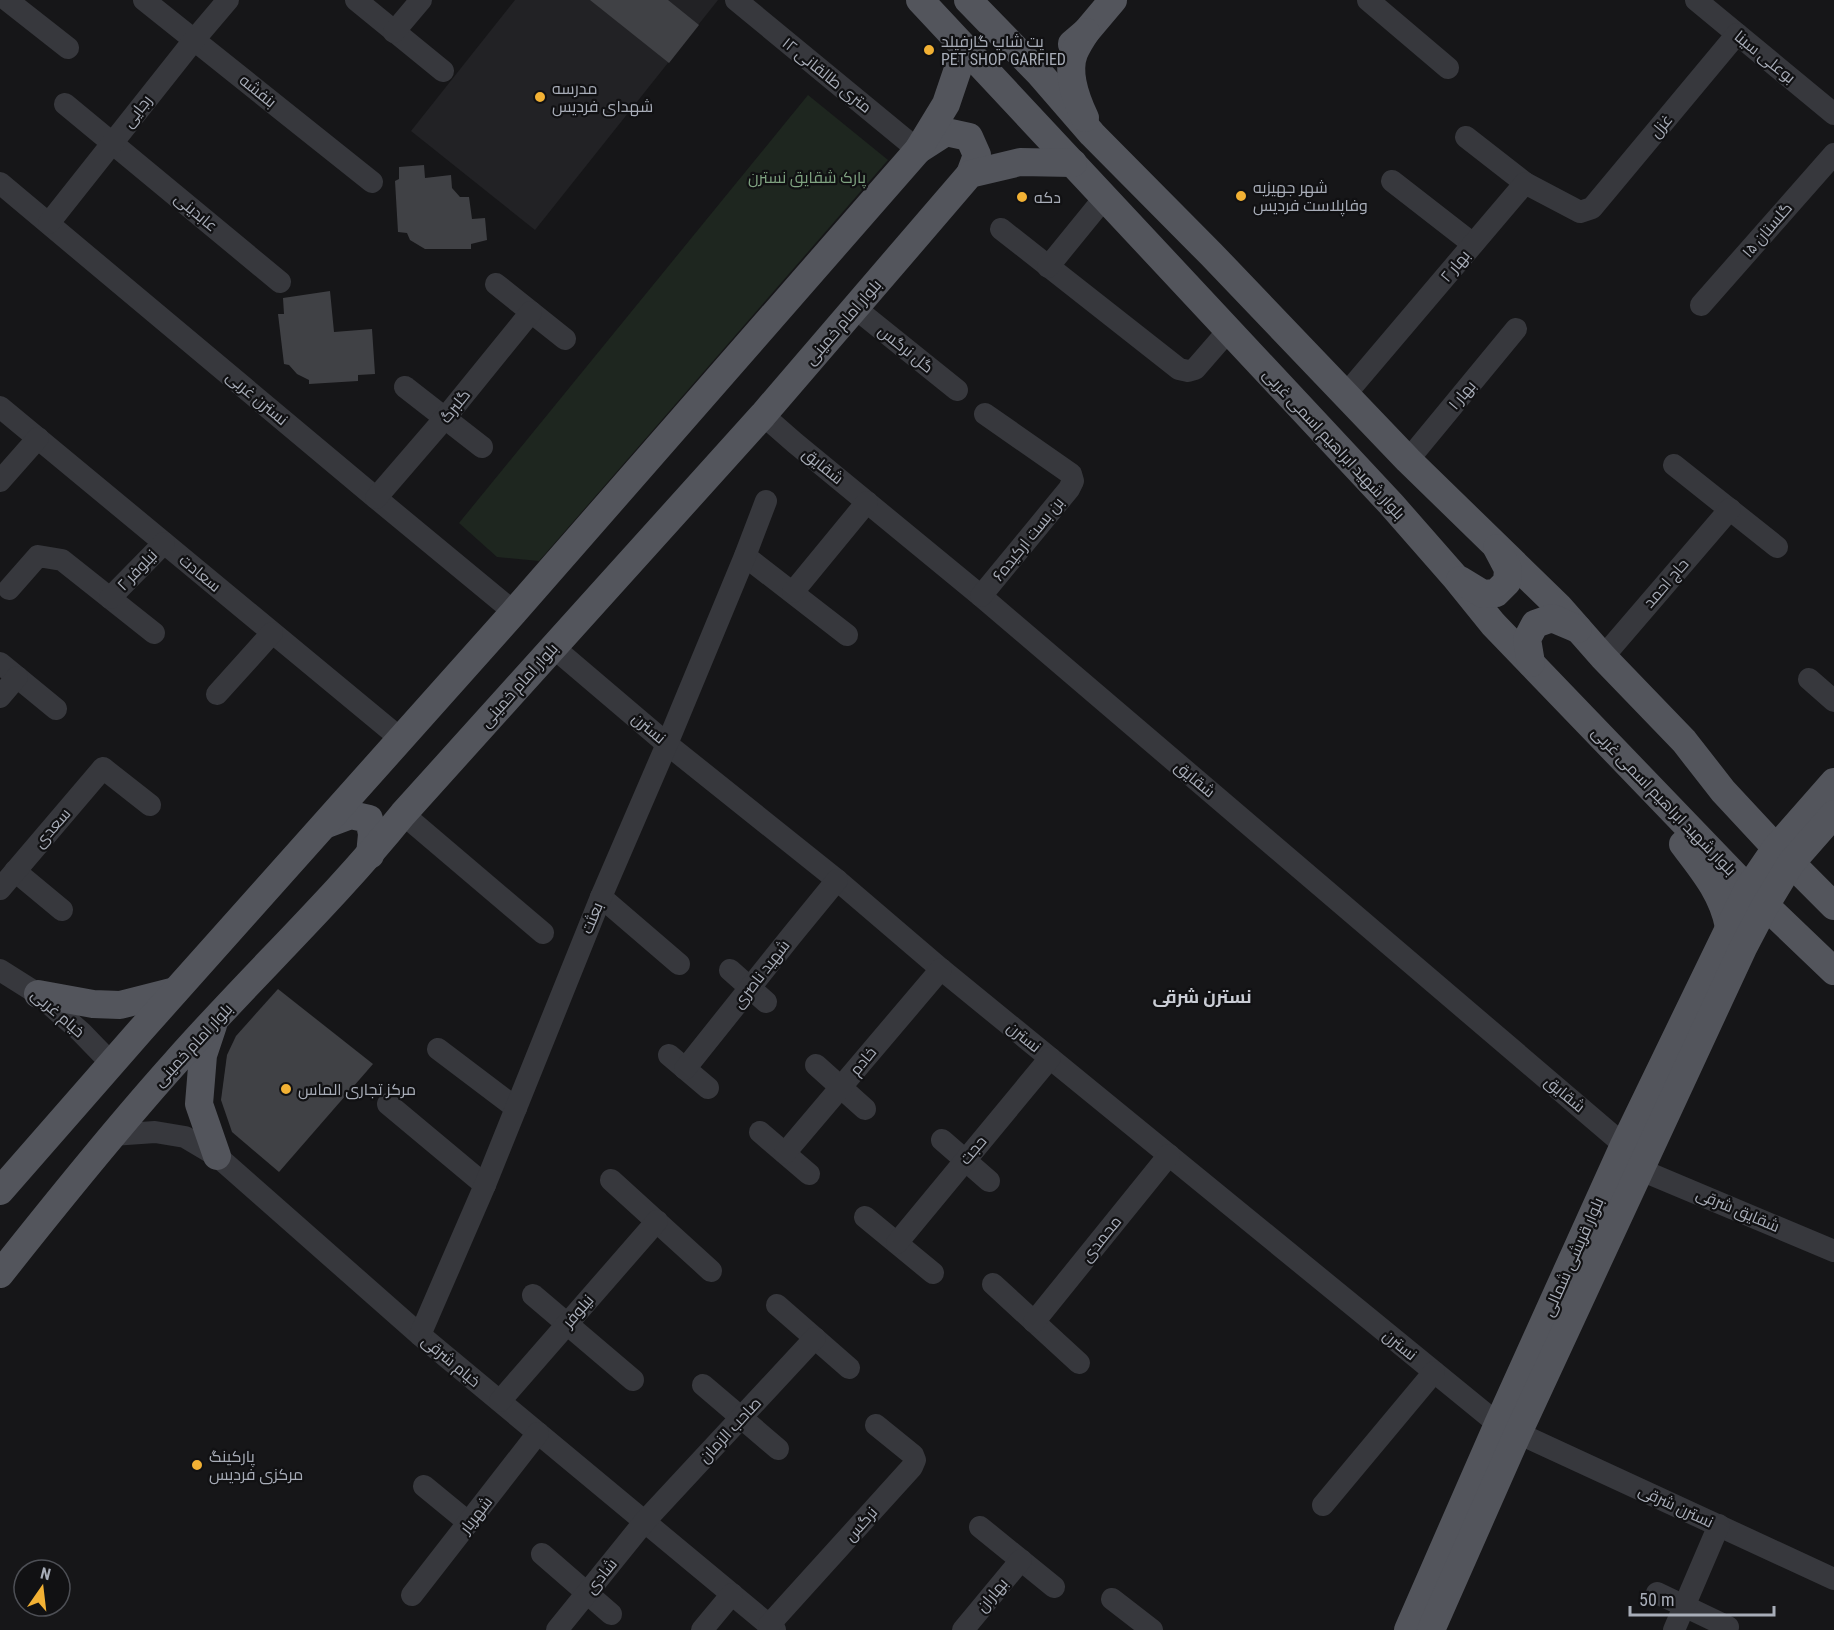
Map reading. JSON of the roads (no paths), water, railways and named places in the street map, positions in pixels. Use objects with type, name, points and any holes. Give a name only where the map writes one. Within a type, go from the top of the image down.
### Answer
[{"type":"main road","name":"بلوار شهید ابراهیم اسمی غربی","points":[[920,0],[1391,504],[1493,624],[1756,897],[1834,971]]},
{"type":"main road","points":[[968,0],[1040,74],[1092,134],[1408,460],[1578,629],[1684,741],[1723,790],[1783,855],[1834,906]]},
{"type":"main road","points":[[1040,74],[1086,32],[1113,0]]},
{"type":"main road","points":[[1086,32],[1074,52],[1071,66],[1079,105],[1092,134]]},
{"type":"main road","points":[[0,1191],[111,1063],[327,824],[514,612],[918,150],[945,104],[965,48]]},
{"type":"main road","points":[[918,150],[946,132],[969,137],[977,155],[970,174]]},
{"type":"main road","points":[[970,174],[1020,162],[1073,162]]},
{"type":"main road","name":"بلوار امام خمینی","points":[[0,1274],[112,1135],[176,1062],[370,855],[403,814],[763,415],[970,174]]},
{"type":"main road","points":[[1455,577],[1483,594],[1496,593],[1507,582],[1508,569],[1494,543]]},
{"type":"main road","points":[[1531,663],[1527,639],[1535,624],[1552,618],[1578,629]]},
{"type":"main road","points":[[1756,897],[1834,782]]},
{"type":"main road","points":[[1647,784],[1657,812],[1706,872],[1720,897],[1729,927]]},
{"type":"main road","points":[[1783,855],[1834,814]]},
{"type":"main road","points":[[327,824],[351,815],[369,819],[372,834],[370,855]]},
{"type":"main road","name":"بلوار قریشی شمالی","points":[[1508,1428],[1641,1170],[1743,948],[1756,897]]},
{"type":"main road","name":"بلوار قریشی شمالی","points":[[1408,1630],[1457,1544],[1508,1428],[1624,1145],[1729,927],[1756,897]]},
{"type":"main road","points":[[38,994],[93,1004],[120,1005],[175,991]]},
{"type":"main road","points":[[216,1019],[203,1055],[199,1104],[216,1156]]},
{"type":"main road","name":"بلوار قریشی شمالی","points":[[1431,1630],[1457,1544]]},
{"type":"street","points":[[7,0],[68,48]]},
{"type":"street","name":"بنفشه","points":[[144,0],[372,182]]},
{"type":"street","name":"رجایی","points":[[49,223],[228,0]]},
{"type":"street","points":[[356,0],[444,71]]},
{"type":"street","points":[[394,32],[421,0]]},
{"type":"street","name":"۱۲ متری طالقانی","points":[[736,0],[918,150]]},
{"type":"street","points":[[1368,0],[1448,68]]},
{"type":"street","name":"بوعلی سینا","points":[[1696,0],[1834,114]]},
{"type":"street","name":"غزل","points":[[1526,183],[1580,212],[1592,208],[1737,34]]},
{"type":"street","name":"عابدینی","points":[[65,104],[280,282]]},
{"type":"street","points":[[1466,137],[1526,183]]},
{"type":"street","name":"گلستان ۱۵","points":[[1701,305],[1834,154]]},
{"type":"street","points":[[1392,181],[1473,244]]},
{"type":"street","name":"نسترن غربی","points":[[0,183],[514,612]]},
{"type":"street","name":"بهار ۲","points":[[1345,395],[1526,183]]},
{"type":"street","points":[[1048,267],[1105,197]]},
{"type":"street","points":[[1001,229],[1179,369],[1188,371],[1195,369],[1228,331]]},
{"type":"street","points":[[496,284],[565,339]]},
{"type":"street","name":"گل نرگس","points":[[855,308],[957,390]]},
{"type":"street","name":"گلبرگ","points":[[376,498],[531,312]]},
{"type":"street","name":"بهار ۱","points":[[1408,460],[1516,329]]},
{"type":"street","points":[[405,387],[482,447]]},
{"type":"street","name":"سعادت","points":[[0,407],[400,739]]},
{"type":"street","name":"بن بست ارکیده۶","points":[[981,596],[1069,489],[1073,481],[1071,474],[985,414]]},
{"type":"street","name":"شقایق","points":[[763,415],[981,596],[1624,1145]]},
{"type":"street","points":[[0,481],[38,438]]},
{"type":"street","points":[[1674,465],[1776,547]]},
{"type":"street","name":"بعثت","points":[[420,1335],[485,1185],[601,897],[668,744],[766,501]]},
{"type":"street","points":[[793,592],[867,502]]},
{"type":"street","name":"حاج احمد","points":[[1603,657],[1730,509]]},
{"type":"street","name":"نیلوفر ۲","points":[[110,598],[164,543]]},
{"type":"street","points":[[9,589],[38,556],[62,560],[154,633]]},
{"type":"street","points":[[745,556],[847,635]]},
{"type":"street","points":[[217,694],[272,633]]},
{"type":"street","name":"نسترن","points":[[553,647],[668,744],[837,880],[941,969],[1434,1372],[1508,1428]]},
{"type":"street","points":[[0,697],[8,670],[56,709]]},
{"type":"street","points":[[1809,679],[1834,701]]},
{"type":"street","name":"سعدی","points":[[0,889],[103,768],[150,805]]},
{"type":"street","points":[[403,814],[543,933]]},
{"type":"street","points":[[15,871],[62,910]]},
{"type":"street","name":"شهید ناصری","points":[[708,1088],[677,1062],[758,995],[792,934],[837,880]]},
{"type":"street","points":[[601,897],[679,964]]},
{"type":"street","name":"خیام غربی","points":[[0,969],[38,994],[81,1032],[111,1063]]},
{"type":"street","name":"خادم","points":[[785,1153],[941,969]]},
{"type":"street","points":[[730,970],[758,995]]},
{"type":"street","points":[[438,1049],[516,1108]]},
{"type":"street","name":"حجت","points":[[897,1243],[1050,1058]]},
{"type":"street","points":[[816,1065],[865,1109]]},
{"type":"street","points":[[388,1104],[485,1185]]},
{"type":"street","name":"خیام شرقی","points":[[112,1135],[155,1132],[185,1137],[216,1156],[420,1335],[772,1627]]},
{"type":"street","points":[[760,1132],[809,1174]]},
{"type":"street","points":[[942,1140],[989,1180]]},
{"type":"street","name":"محمدی","points":[[1034,1322],[1169,1155]]},
{"type":"street","name":"شقایق شرقی","points":[[1641,1170],[1834,1251]]},
{"type":"street","points":[[611,1180],[711,1270]]},
{"type":"street","points":[[865,1216],[933,1273]]},
{"type":"street","name":"نیلوفر","points":[[500,1401],[657,1221]]},
{"type":"street","points":[[993,1284],[1079,1362]]},
{"type":"street","points":[[533,1295],[633,1380]]},
{"type":"street","points":[[777,1305],[849,1368]]},
{"type":"street","name":"صاحب الزمان","points":[[645,1521],[815,1338]]},
{"type":"street","points":[[1323,1505],[1434,1372]]},
{"type":"street","points":[[703,1385],[778,1449]]},
{"type":"street","name":"نرگس","points":[[772,1627],[912,1467],[915,1460],[913,1455],[876,1425]]},
{"type":"street","name":"نسترن شرقی","points":[[1508,1428],[1834,1579]]},
{"type":"street","name":"شهریار","points":[[412,1595],[538,1434]]},
{"type":"street","points":[[424,1486],[470,1523]]},
{"type":"street","name":"شادی","points":[[556,1630],[645,1521]]},
{"type":"street","points":[[1674,1630],[1719,1525]]},
{"type":"street","points":[[980,1527],[1054,1587]]},
{"type":"street","points":[[542,1554],[610,1614]]},
{"type":"street","name":"بهاران","points":[[963,1630],[1021,1560]]},
{"type":"street","points":[[1657,1593],[1728,1627]]},
{"type":"street","points":[[702,1630],[732,1594]]},
{"type":"street","points":[[1112,1599],[1143,1627]]},
{"type":"place","name":"پت شاپ گارفیلد PET SHOP GARFIED","points":[[929,50]]},
{"type":"place","name":"مدرسه شهدای فردیس","points":[[540,97]]},
{"type":"place","name":"شهر جهیزیه وفاپلاست فردیس","points":[[1241,196]]},
{"type":"place","name":"دکه","points":[[1022,197]]},
{"type":"place","name":"مرکز تجاری الماس","points":[[286,1089]]},
{"type":"place","name":"پارکینگ مرکزی فردیس","points":[[197,1465]]},
{"type":"district","name":"نسترن شرقی","points":[[1202,996]]},
{"type":"park label","name":"پارک شقایق نسترن","points":[[807,177]]}]
